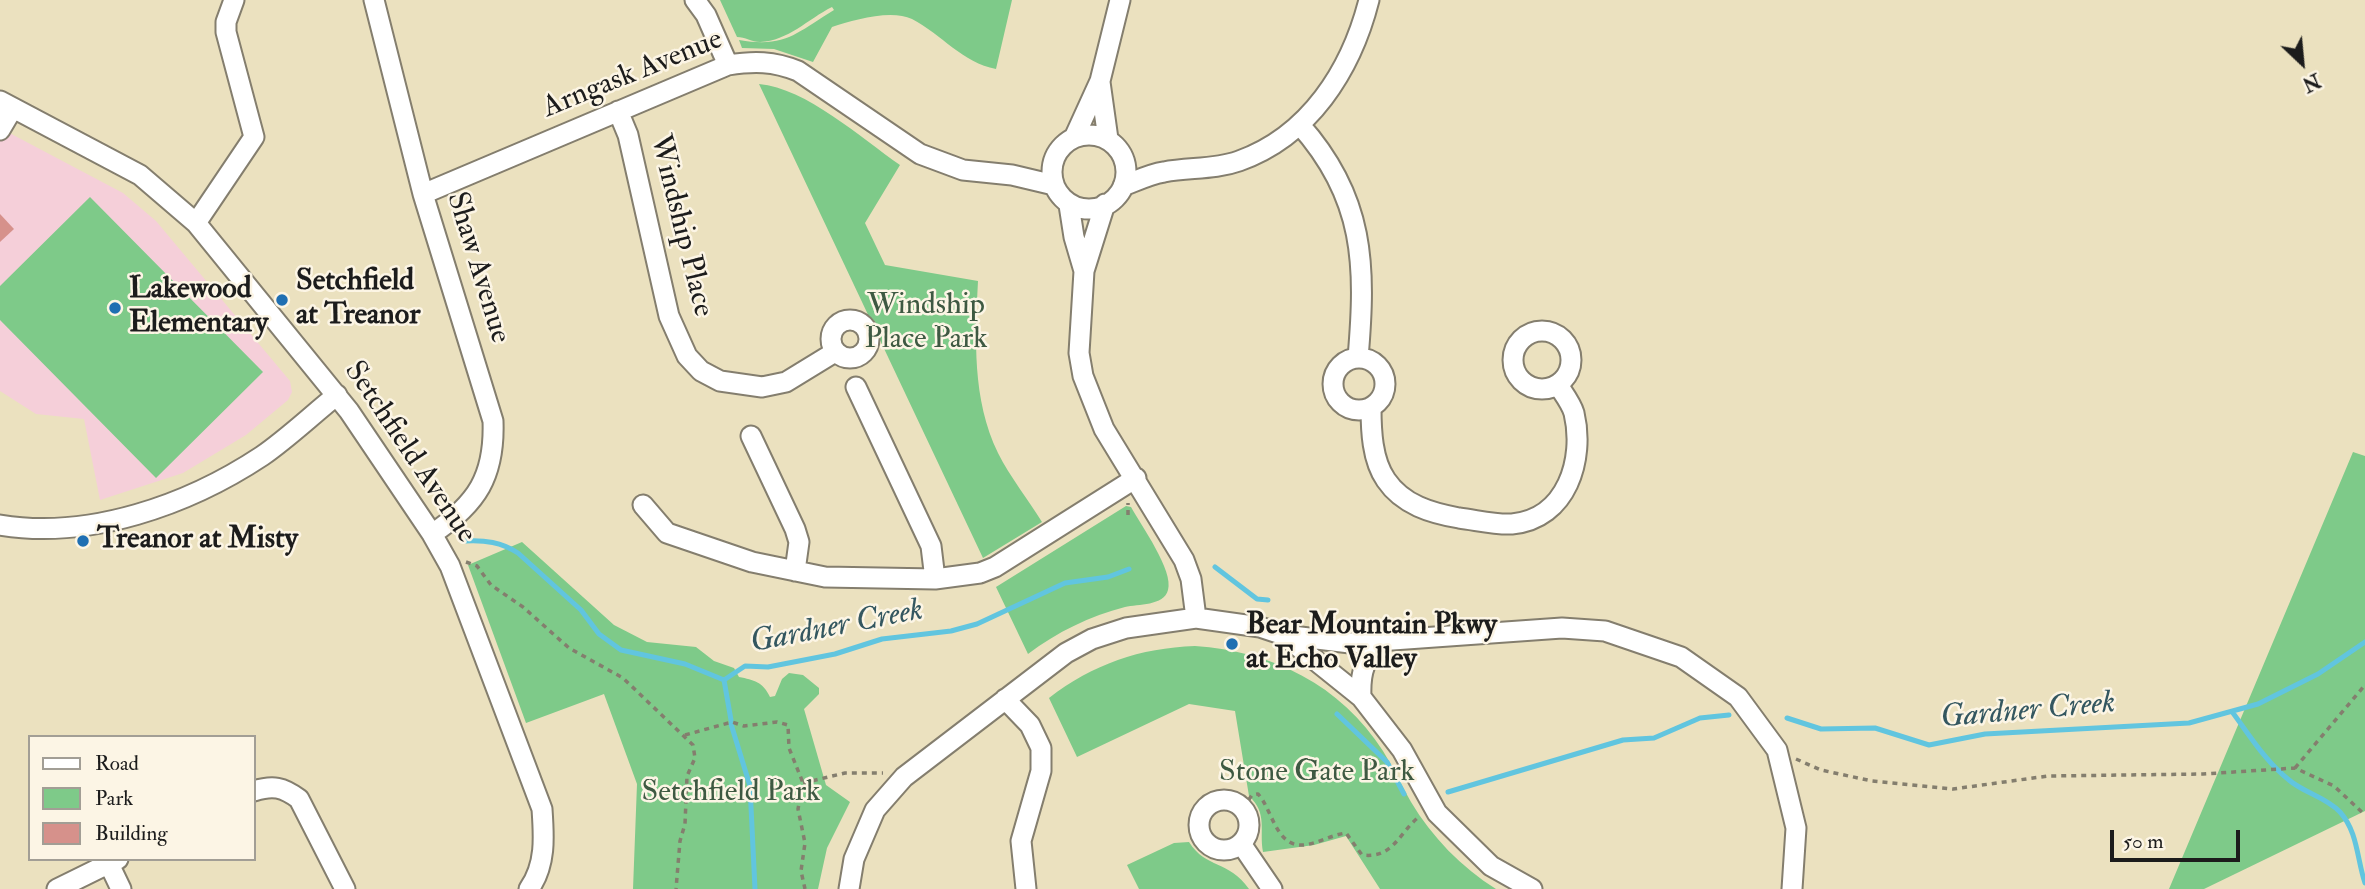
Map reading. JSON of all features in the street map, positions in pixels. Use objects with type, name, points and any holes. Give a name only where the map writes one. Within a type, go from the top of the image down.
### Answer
[{"type":"street","points":[[196,223],[254,137],[226,32],[226,22],[234,0]]},
{"type":"street","name":"Shaw Avenue","points":[[374,0],[423,194],[493,421],[494,443],[483,485],[457,517],[432,534]]},
{"type":"street","points":[[695,0],[706,15],[728,65]]},
{"type":"street","points":[[1084,271],[1069,205],[1054,185],[1054,158],[1074,138],[1100,81],[1120,0]]},
{"type":"street","points":[[1196,618],[1193,586],[1184,561],[1104,429],[1083,376],[1079,353],[1084,271],[1105,204],[1123,186],[1163,172],[1206,170],[1238,162],[1267,148],[1300,125],[1339,78],[1369,0]]},
{"type":"street","name":"Arngask Avenue","points":[[423,194],[728,65],[754,61],[778,63],[798,71],[920,154],[963,170],[1012,175],[1054,185]]},
{"type":"street","points":[[1100,81],[1108,139],[1123,157],[1126,171],[1123,186]]},
{"type":"street","points":[[0,130],[6,104]]},
{"type":"street","name":"Setchfield Avenue","points":[[6,104],[140,175],[196,223],[337,396],[432,534],[450,566],[542,809],[545,846],[535,881],[529,889]]},
{"type":"street","name":"Windship Place","points":[[618,110],[628,135],[669,316],[687,356],[701,371],[720,381],[762,387],[786,382],[835,352]]},
{"type":"street","points":[[1300,125],[1337,174],[1357,229],[1360,257],[1358,358]]},
{"type":"street","points":[[1074,138],[1092,135],[1108,139]]},
{"type":"street","points":[[1123,157],[1163,172]]},
{"type":"street","name":"Arngask Avenue","points":[[1012,175],[1054,158]]},
{"type":"street","points":[[1069,205],[1088,208],[1105,204]]},
{"type":"street","points":[[1358,358],[1369,360],[1382,374],[1383,393],[1371,407],[1350,409],[1335,395],[1334,375],[1340,366],[1358,358]]},
{"type":"street","points":[[1371,407],[1379,467],[1397,493],[1423,510],[1512,524],[1545,512],[1559,499],[1574,471],[1577,456],[1574,411],[1558,385]]},
{"type":"street","points":[[856,387],[931,546],[935,579]]},
{"type":"street","points":[[0,525],[31,530],[133,517],[229,476],[264,454],[337,396]]},
{"type":"street","points":[[751,436],[799,541],[795,572]]},
{"type":"street","points":[[643,505],[667,533],[752,562],[825,578],[935,579],[980,573],[995,567],[1136,478]]},
{"type":"street","points":[[849,889],[854,859],[875,810],[904,778],[1005,699],[1066,653],[1092,639],[1162,621],[1196,618],[1260,627],[1284,635],[1350,643],[1562,628],[1605,631],[1681,657],[1738,697],[1777,750],[1796,828],[1792,889]]},
{"type":"street","points":[[1284,635],[1361,697],[1402,750],[1433,806],[1491,866],[1532,889]]},
{"type":"street","points":[[1361,697],[1363,666],[1369,654],[1384,642]]},
{"type":"street","points":[[1005,699],[1030,725],[1041,748],[1041,771],[1021,841],[1026,889]]},
{"type":"street","points":[[256,790],[271,786],[286,789],[299,799],[345,889]]},
{"type":"street","points":[[1214,802],[1234,802],[1243,808],[1249,828],[1242,845],[1219,849],[1203,838],[1199,828],[1206,809],[1214,802]]},
{"type":"street","points":[[1242,845],[1272,889]]},
{"type":"street","points":[[57,889],[114,862],[121,889]]},
{"type":"path","points":[[461,549],[466,562],[477,566],[491,585],[523,607],[569,648],[623,678],[693,745],[695,758],[687,776],[685,824],[680,841],[676,889]]},
{"type":"path","points":[[2295,768],[2365,685]]},
{"type":"path","points":[[685,735],[732,722],[744,726],[789,725],[789,748],[803,783],[799,808],[805,843],[801,871],[805,889]]},
{"type":"path","points":[[1777,750],[1821,770],[1872,780],[1953,789],[2048,776],[2203,774],[2295,768],[2334,786],[2365,815]]},
{"type":"path","points":[[803,783],[845,773],[876,772],[904,778]]},
{"type":"path","points":[[1243,808],[1252,795],[1258,794],[1271,811],[1279,833],[1288,841],[1304,845],[1346,833],[1362,855],[1373,856],[1394,847],[1412,822],[1433,806]]},
{"type":"shaded area","name":"Lakewood Elementary","points":[[0,128],[123,193],[156,221],[290,381],[292,392],[288,400],[246,435],[183,473],[100,500],[84,419],[36,414],[0,391]]},
{"type":"green space","points":[[720,0],[1012,0],[996,69],[973,61],[912,19],[894,15],[861,19],[832,27],[813,62],[774,49],[742,48],[739,40],[759,42],[737,37]],"holes":[[[832,7],[834,10],[790,37],[760,42],[780,38]]]},
{"type":"green space","name":"Windship Place Park","points":[[759,84],[777,88],[814,104],[900,165],[865,223],[885,265],[978,281],[976,347],[983,412],[998,453],[1042,522],[983,558]]},
{"type":"green space","points":[[90,197],[263,372],[156,478],[0,320],[0,286]]},
{"type":"green space","points":[[2353,452],[2365,456],[2365,811],[2204,889],[2169,889]]},
{"type":"green space","points":[[1126,506],[1131,507],[1162,560],[1169,582],[1166,595],[1156,602],[1125,607],[1087,620],[1028,654],[996,587]]},
{"type":"green space","name":"Setchfield Park","points":[[522,542],[614,625],[647,642],[696,647],[714,661],[734,668],[739,677],[761,685],[770,697],[775,696],[782,679],[789,673],[803,675],[819,688],[819,694],[804,709],[826,785],[850,802],[827,848],[818,889],[633,889],[637,784],[604,694],[526,723],[468,565]]},
{"type":"green space","name":"Stone Gate Park","points":[[1195,646],[1251,655],[1277,664],[1325,690],[1347,707],[1383,751],[1407,796],[1438,839],[1459,861],[1496,889],[1380,889],[1346,836],[1314,845],[1263,852],[1261,816],[1249,796],[1235,711],[1189,704],[1077,757],[1049,698],[1083,676],[1118,660],[1155,650]]},
{"type":"green space","points":[[1189,842],[1203,857],[1234,873],[1249,889],[1139,889],[1127,865],[1174,843]]},
{"type":"building","points":[[0,214],[14,229],[0,242]]},
{"type":"waterway","name":"Gardner Creek","points":[[465,541],[493,542],[518,553],[581,610],[599,634],[621,650],[685,664],[724,680],[745,666],[768,667],[835,654],[882,639],[951,631],[977,624],[1065,583],[1108,577],[1129,569]]},
{"type":"waterway","name":"Gardner Creek","points":[[1215,567],[1257,599],[1268,600]]},
{"type":"waterway","name":"Gardner Creek","points":[[1787,718],[1821,729],[1875,728],[1929,745],[1985,734],[2189,723],[2258,704],[2318,674],[2365,642]]},
{"type":"waterway","points":[[724,680],[731,720]]},
{"type":"waterway","points":[[2233,713],[2281,773],[2340,812],[2354,837],[2365,883]]},
{"type":"waterway","name":"Gardner Creek","points":[[1337,714],[1387,762],[1404,794]]},
{"type":"waterway","name":"Gardner Creek","points":[[1448,792],[1623,740],[1654,738],[1700,718],[1729,715]]},
{"type":"waterway","points":[[731,724],[750,786],[755,889]]},
{"type":"place","name":"Setchfield at Treanor","points":[[282,300]]},
{"type":"place","name":"Lakewood Elementary","points":[[115,308]]},
{"type":"place","name":"Treanor at Misty","points":[[83,541]]},
{"type":"place","name":"Bear Mountain Pkwy at Echo Valley","points":[[1232,644]]}]
